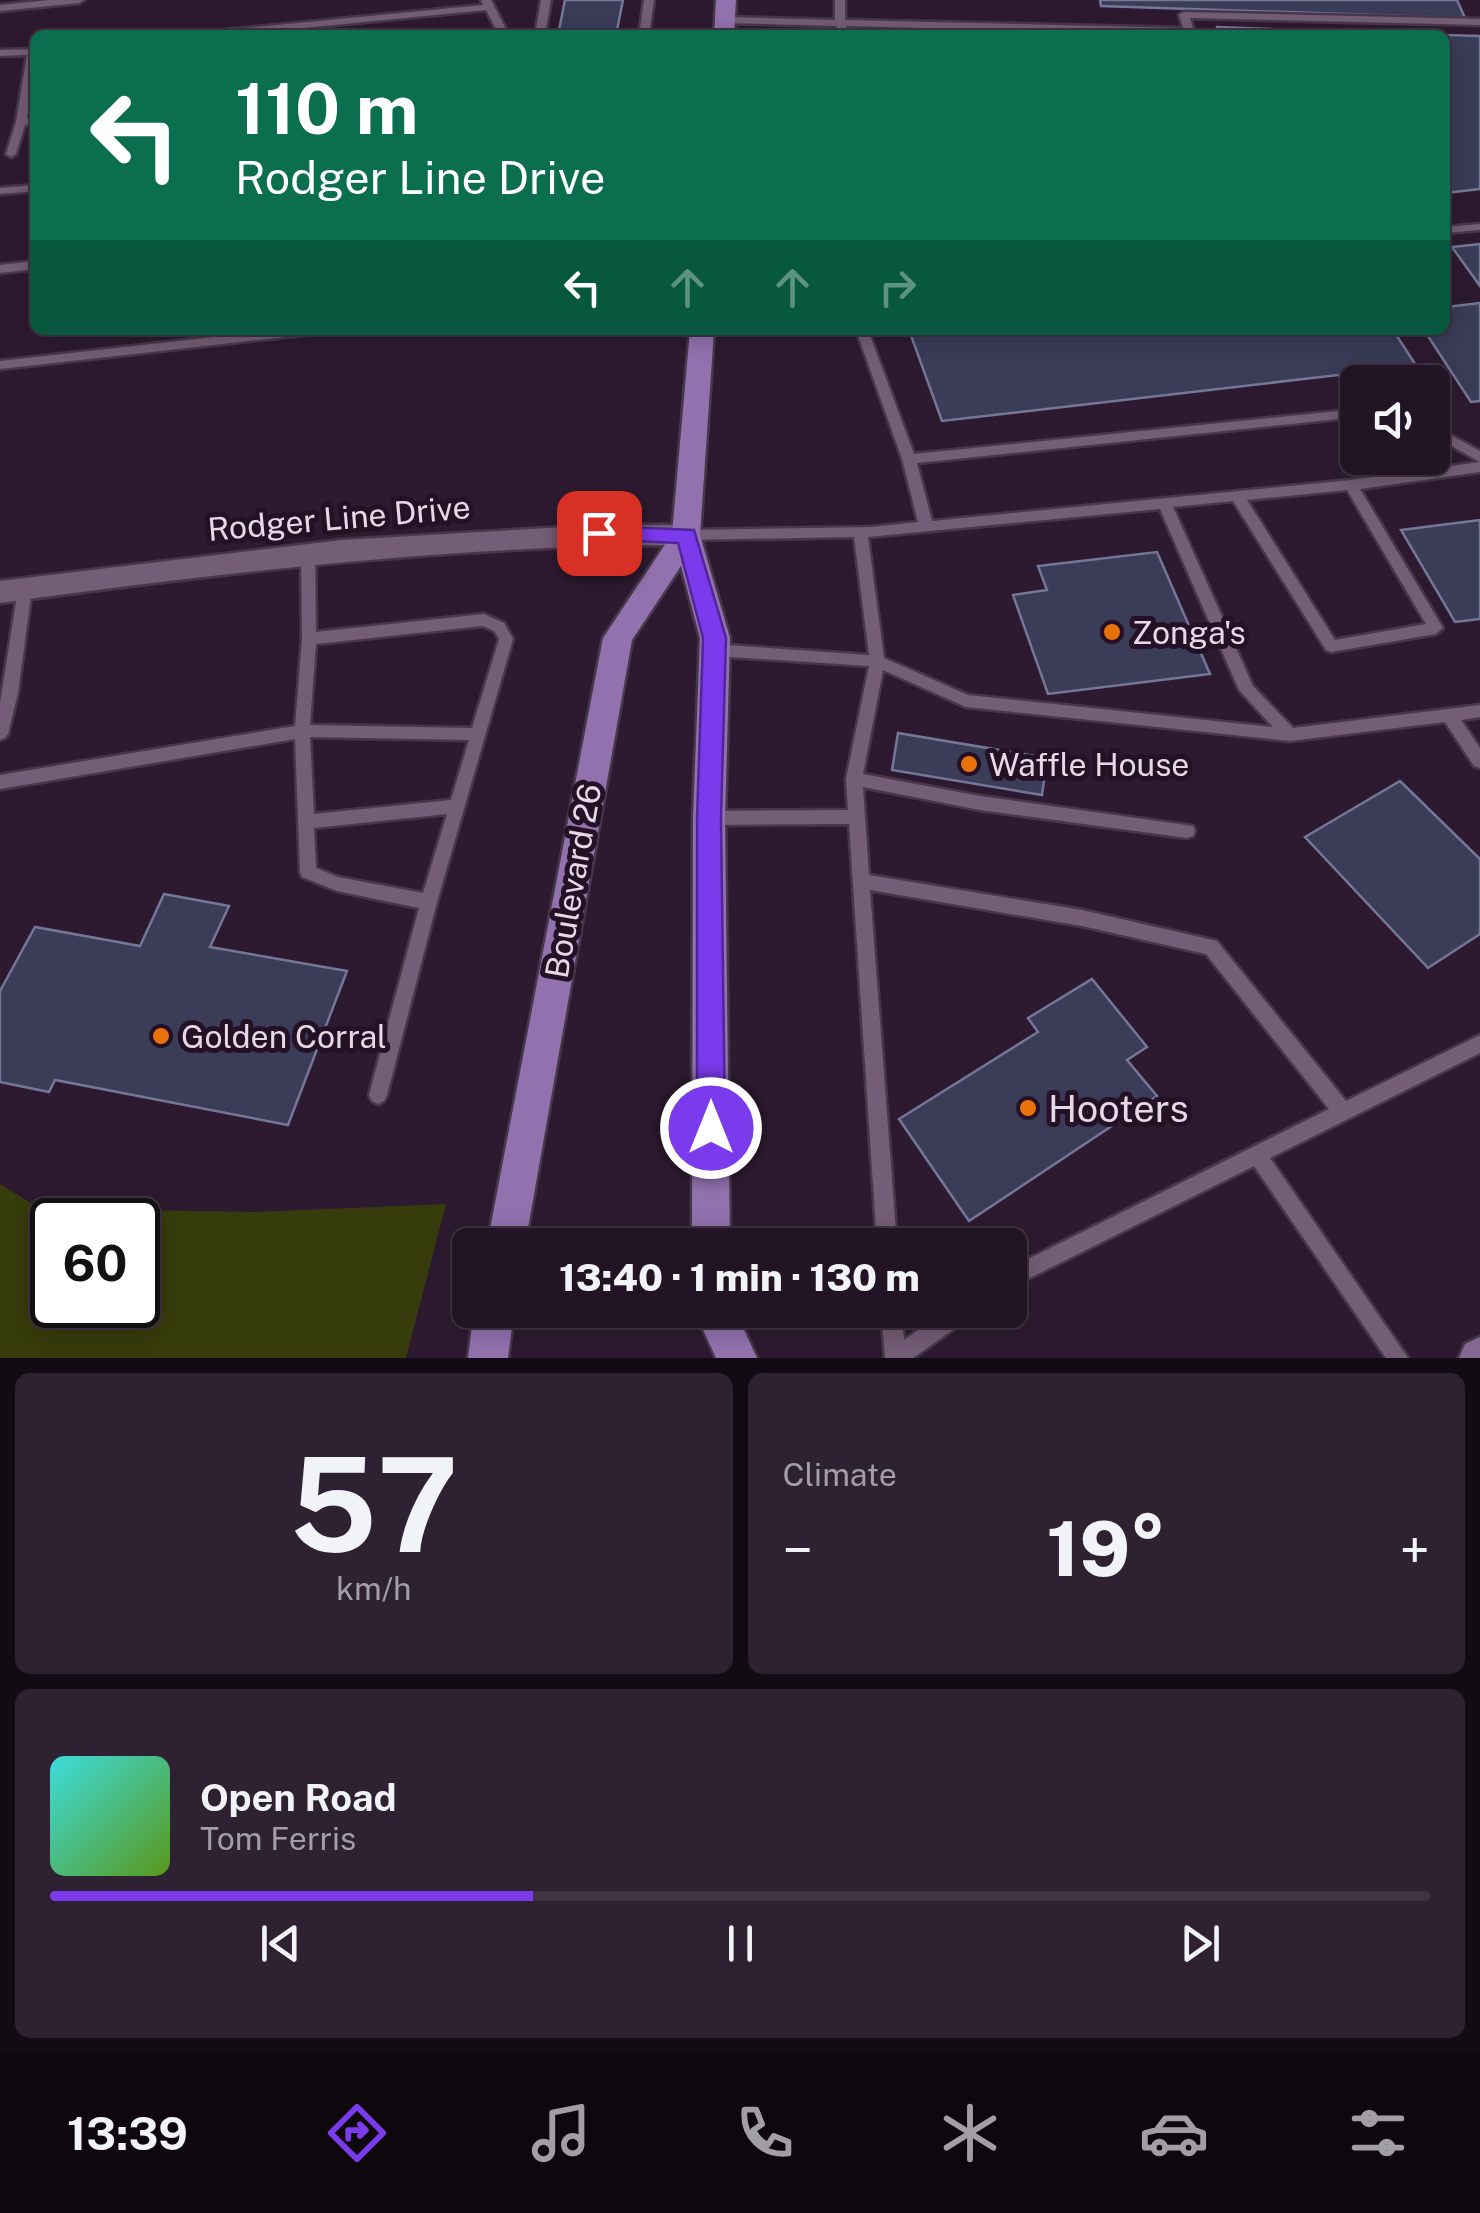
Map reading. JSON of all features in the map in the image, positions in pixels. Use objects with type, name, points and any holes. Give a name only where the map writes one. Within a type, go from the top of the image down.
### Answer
[{"type":"main road","name":"Boulevard 26","points":[[702,335],[686,535],[714,638],[709,818],[710,1228]]},
{"type":"main road","name":"Boulevard 26","points":[[509,1228],[618,638],[686,535]]},
{"type":"main road","points":[[488,1358],[492,1328]]},
{"type":"main road","points":[[710,1358],[711,1328]]},
{"type":"main road","points":[[721,1328],[736,1358]]},
{"type":"street","name":"Rodger Line Drive","points":[[13,590],[308,552],[599,533],[686,535]]},
{"type":"lane","points":[[0,8],[79,0]]},
{"type":"lane","points":[[541,30],[546,0]]},
{"type":"lane","points":[[645,30],[649,0]]},
{"type":"lane","points":[[840,0],[844,30]]},
{"type":"lane","points":[[248,30],[487,3],[501,30]]},
{"type":"lane","points":[[724,12],[840,23],[1021,30]]},
{"type":"lane","points":[[1188,30],[1184,16],[1480,22]]},
{"type":"lane","points":[[0,53],[30,52]]},
{"type":"lane","points":[[11,154],[30,74]]},
{"type":"lane","points":[[21,122],[30,121]]},
{"type":"lane","points":[[0,192],[30,189]]},
{"type":"lane","points":[[1450,230],[1480,227]]},
{"type":"lane","points":[[0,269],[30,266]]},
{"type":"lane","points":[[0,365],[267,335]]},
{"type":"lane","points":[[864,335],[909,458],[926,524]]},
{"type":"lane","points":[[909,458],[1340,415]]},
{"type":"lane","points":[[1450,440],[1480,456]]},
{"type":"lane","points":[[686,535],[860,532],[1351,485],[1480,467]]},
{"type":"lane","points":[[1237,496],[1331,646],[1436,628],[1351,485]]},
{"type":"lane","points":[[1164,502],[1247,690],[1290,735]]},
{"type":"lane","points":[[860,532],[877,660],[854,779],[885,1228]]},
{"type":"lane","points":[[308,552],[309,639],[302,731],[308,872],[338,884],[428,902]]},
{"type":"lane","points":[[0,734],[12,684],[13,590]]},
{"type":"lane","points":[[309,639],[484,620],[499,628],[506,639],[428,902],[378,1096]]},
{"type":"lane","points":[[714,650],[877,660],[966,700],[1290,735],[1480,711]]},
{"type":"lane","points":[[1449,715],[1480,761]]},
{"type":"lane","points":[[0,782],[302,731],[478,734]]},
{"type":"lane","points":[[854,779],[980,803],[1187,831]]},
{"type":"lane","points":[[306,822],[457,806]]},
{"type":"lane","points":[[709,818],[856,816]]},
{"type":"lane","points":[[860,880],[1082,918],[1212,947],[1343,1112]]},
{"type":"lane","points":[[1027,1270],[1480,1044]]},
{"type":"lane","points":[[1256,1155],[1398,1358]]},
{"type":"lane","points":[[893,1328],[896,1358],[938,1328]]},
{"type":"green space","points":[[0,1184],[30,1202],[30,1328],[160,1328],[160,1210],[255,1212],[446,1204],[406,1358],[0,1358]]},
{"type":"building","points":[[565,0],[623,0],[617,30],[559,30]]},
{"type":"building","points":[[1100,0],[1457,0],[1465,18],[1101,6]]},
{"type":"building","points":[[1217,27],[1300,30],[1217,30]]},
{"type":"building","points":[[1450,35],[1480,36],[1480,189],[1450,192]]},
{"type":"building","points":[[1480,244],[1480,286],[1452,247]]},
{"type":"building","points":[[1480,303],[1480,401],[1471,402],[1427,335],[1450,335],[1450,306]]},
{"type":"building","points":[[911,335],[1396,335],[1416,365],[1340,365],[1340,375],[942,421]]},
{"type":"building","points":[[1480,520],[1480,619],[1455,622],[1401,530]]},
{"type":"building","points":[[1157,552],[1210,674],[1048,694],[1013,595],[1047,590],[1038,566]]},
{"type":"building","name":"Waffle House","points":[[898,733],[1047,758],[1042,795],[892,770]]},
{"type":"building","points":[[1400,781],[1480,859],[1480,934],[1428,968],[1305,837]]},
{"type":"building","name":"Golden Corral","points":[[164,894],[229,906],[210,947],[347,971],[288,1125],[55,1080],[49,1092],[0,1082],[0,991],[35,927],[140,946]]},
{"type":"building","name":"Hooters","points":[[1092,979],[1147,1047],[1127,1060],[1157,1096],[969,1221],[899,1119],[1038,1032],[1028,1018]]},
{"type":"place","name":"Zonga's","points":[[1112,632]]},
{"type":"place","name":"Waffle House","points":[[969,764]]},
{"type":"place","name":"Golden Corral","points":[[161,1036]]},
{"type":"place","name":"Hooters","points":[[1028,1108]]},
{"type":"route","points":[[599,533],[686,535],[714,638],[709,818],[711,1128]]}]
